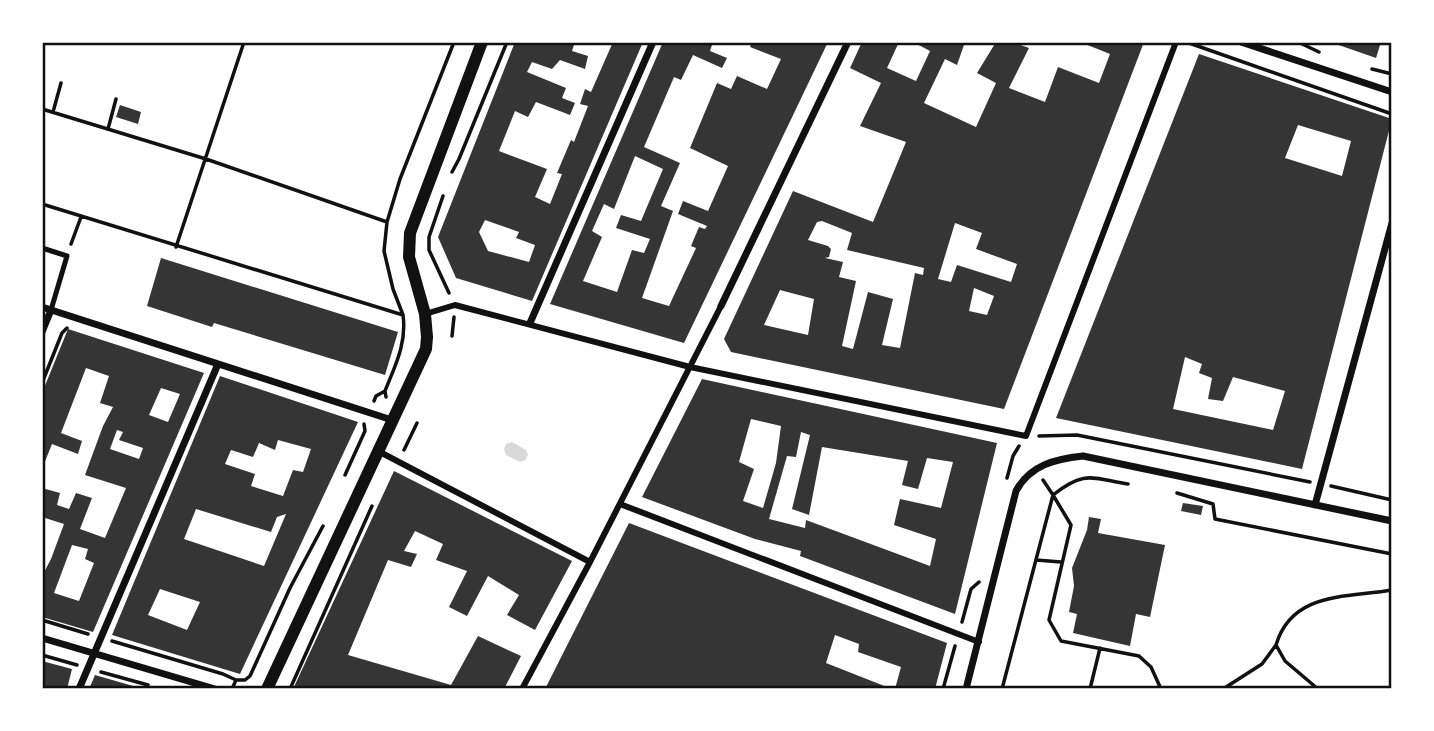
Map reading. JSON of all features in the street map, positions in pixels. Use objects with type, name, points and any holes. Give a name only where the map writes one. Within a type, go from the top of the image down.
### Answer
[{"type":"street","points":[[267,689],[426,349],[425,314],[409,257],[410,233],[481,42]]},
{"type":"street","points":[[530,323],[653,42]]},
{"type":"street","points":[[522,689],[721,306],[848,42]]},
{"type":"street","points":[[425,314],[455,305],[690,367],[1027,436],[1176,42]]},
{"type":"street","points":[[1241,42],[1392,92]]},
{"type":"street","points":[[1315,505],[1392,223]]},
{"type":"street","points":[[42,307],[392,420]]},
{"type":"street","points":[[42,332],[51,310]]},
{"type":"street","points":[[79,689],[218,364]]},
{"type":"street","points":[[377,451],[590,562]]},
{"type":"street","points":[[966,689],[1016,491],[1023,477],[1036,468],[1065,458],[1083,456],[1392,520]]},
{"type":"street","points":[[620,503],[979,642]]},
{"type":"street","points":[[42,638],[215,689]]},
{"type":"lane","points":[[42,248],[67,256],[51,310]]},
{"type":"path","points":[[176,247],[244,42]]},
{"type":"path","points":[[345,475],[365,431],[364,423],[376,397],[385,391],[403,343],[403,315],[384,251],[387,222],[400,179],[454,42]]},
{"type":"path","points":[[451,173],[507,42]]},
{"type":"path","points":[[1187,42],[1392,114]]},
{"type":"path","points":[[52,112],[61,83]]},
{"type":"path","points":[[108,129],[116,99]]},
{"type":"path","points":[[42,109],[205,159],[387,222]]},
{"type":"path","points":[[447,186],[429,237],[429,250],[455,305]]},
{"type":"path","points":[[42,204],[403,315],[425,314]]},
{"type":"path","points":[[67,256],[81,216]]},
{"type":"path","points":[[398,462],[417,423]]},
{"type":"path","points":[[1027,436],[1077,435],[1392,500]]},
{"type":"path","points":[[1036,468],[1072,524],[1049,620],[1061,641],[1139,656],[1151,667],[1161,689]]},
{"type":"path","points":[[1002,689],[1053,495],[1080,477],[1128,484]]},
{"type":"path","points":[[1177,494],[1213,504],[1215,519],[1392,554]]},
{"type":"path","points":[[290,689],[377,496]]},
{"type":"path","points":[[42,620],[236,680],[245,680],[250,676],[290,589],[323,526]]},
{"type":"path","points":[[1036,560],[1061,562]]},
{"type":"path","points":[[943,689],[971,589],[981,581]]},
{"type":"path","points":[[1223,689],[1262,664],[1276,645],[1281,630],[1295,613],[1316,602],[1392,590]]},
{"type":"path","points":[[1276,645],[1285,661],[1318,689]]},
{"type":"path","points":[[1090,689],[1100,648]]},
{"type":"path","points":[[232,689],[236,680]]},
{"type":"shaded area","points":[[512,442],[526,450],[528,455],[525,460],[520,462],[506,455],[506,444]]},
{"type":"building","points":[[515,42],[575,42],[572,51],[588,56],[585,69],[560,60],[552,69],[532,62],[527,72],[566,88],[562,98],[575,103],[570,115],[536,102],[528,117],[515,111],[499,151],[547,169],[535,197],[550,204],[562,174],[557,173],[571,140],[574,142],[588,106],[580,104],[585,89],[591,92],[613,42],[643,42],[532,301],[456,278],[438,237]],"holes":[[[485,220],[519,232],[516,238],[535,245],[529,262],[488,251],[479,232]]]},
{"type":"building","points":[[663,42],[713,42],[710,51],[727,58],[722,68],[693,55],[681,80],[674,77],[644,147],[680,163],[661,206],[673,211],[642,298],[669,306],[696,248],[691,246],[699,227],[705,229],[707,226],[678,214],[683,201],[708,211],[728,166],[690,148],[717,83],[731,89],[737,76],[767,89],[781,59],[750,47],[752,42],[828,42],[684,343],[550,304]],"holes":[[[635,156],[663,169],[641,221],[621,215],[616,228],[650,239],[644,253],[632,250],[617,292],[583,281],[602,237],[592,231],[604,204],[614,209]]]},
{"type":"building","points":[[862,42],[899,42],[887,68],[916,81],[930,51],[913,42],[965,42],[957,65],[945,59],[924,103],[976,127],[996,83],[977,73],[996,42],[1013,42],[1029,48],[1009,88],[1045,102],[1058,67],[1099,83],[1110,54],[1080,42],[1144,42],[1004,409],[731,352],[724,339],[793,191],[873,222],[906,142],[860,126],[881,83],[850,68]],"holes":[[[822,221],[852,233],[847,250],[924,268],[923,275],[915,273],[900,348],[882,345],[893,299],[868,292],[853,349],[842,346],[856,281],[839,277],[843,262],[825,258],[829,257],[831,249],[828,246],[808,240],[817,222]],[[955,223],[982,233],[976,249],[1017,264],[1011,282],[957,265],[951,282],[938,279]],[[974,288],[994,296],[987,315],[969,311]],[[780,290],[814,299],[808,335],[764,325]]]},
{"type":"building","points":[[1330,42],[1381,42],[1376,58]]},
{"type":"building","points":[[1199,54],[1392,119],[1302,469],[1056,418]],"holes":[[[1298,125],[1351,141],[1342,176],[1285,158]],[[1185,357],[1202,364],[1199,373],[1212,378],[1208,399],[1223,401],[1233,377],[1285,391],[1273,430],[1173,409]]]},
{"type":"building","points":[[120,105],[141,112],[138,124],[116,117]]},
{"type":"building","points":[[161,258],[398,332],[385,375],[214,323],[212,327],[147,306]]},
{"type":"building","points":[[68,329],[204,373],[93,632],[42,617],[42,576],[64,524],[42,517],[42,488],[60,493],[57,505],[69,509],[76,493],[92,498],[80,529],[105,538],[126,488],[85,475],[113,407],[100,403],[109,376],[86,368],[61,433],[82,441],[78,454],[52,444],[42,469],[42,393]],"holes":[[[161,388],[180,394],[168,422],[149,415]],[[117,430],[123,432],[119,440],[143,448],[139,459],[110,449]],[[72,545],[88,549],[85,559],[94,563],[79,601],[54,593]]]},
{"type":"building","points":[[220,376],[358,422],[240,674],[112,635]],"holes":[[[278,440],[311,449],[303,472],[293,470],[283,496],[251,486],[255,474],[225,464],[231,450],[253,457],[259,443],[275,450]],[[196,509],[271,532],[277,517],[286,514],[264,566],[184,539]],[[160,589],[200,602],[187,630],[148,615]]]},
{"type":"building","points":[[702,379],[997,443],[955,614],[800,556],[801,551],[755,539],[642,497]],"holes":[[[751,419],[781,426],[776,463],[763,508],[743,501],[754,469],[739,462]],[[801,432],[810,435],[792,509],[809,515],[822,447],[908,461],[902,485],[918,489],[927,458],[953,462],[941,508],[900,499],[894,525],[936,539],[930,566],[806,520],[805,528],[769,519],[787,456],[796,457]]]},
{"type":"building","points":[[394,471],[572,561],[535,630],[507,615],[519,595],[488,576],[467,616],[449,607],[467,571],[436,560],[443,544],[415,531],[404,551],[417,554],[411,567],[388,560],[348,655],[451,685],[478,636],[521,656],[504,689],[293,689]]},
{"type":"building","points":[[1183,503],[1203,506],[1201,515],[1181,511]]},
{"type":"building","points":[[1089,517],[1101,519],[1098,533],[1165,545],[1150,617],[1136,614],[1130,646],[1073,633],[1077,614],[1069,612],[1074,586],[1072,568],[1087,530]]},
{"type":"building","points":[[629,523],[947,643],[935,689],[895,689],[901,667],[858,652],[859,644],[835,635],[826,663],[892,689],[599,689],[592,686],[590,689],[545,689]]},
{"type":"building","points":[[42,661],[72,669],[67,689],[42,689]]},
{"type":"building","points":[[95,675],[140,688],[140,689],[89,689]]}]
